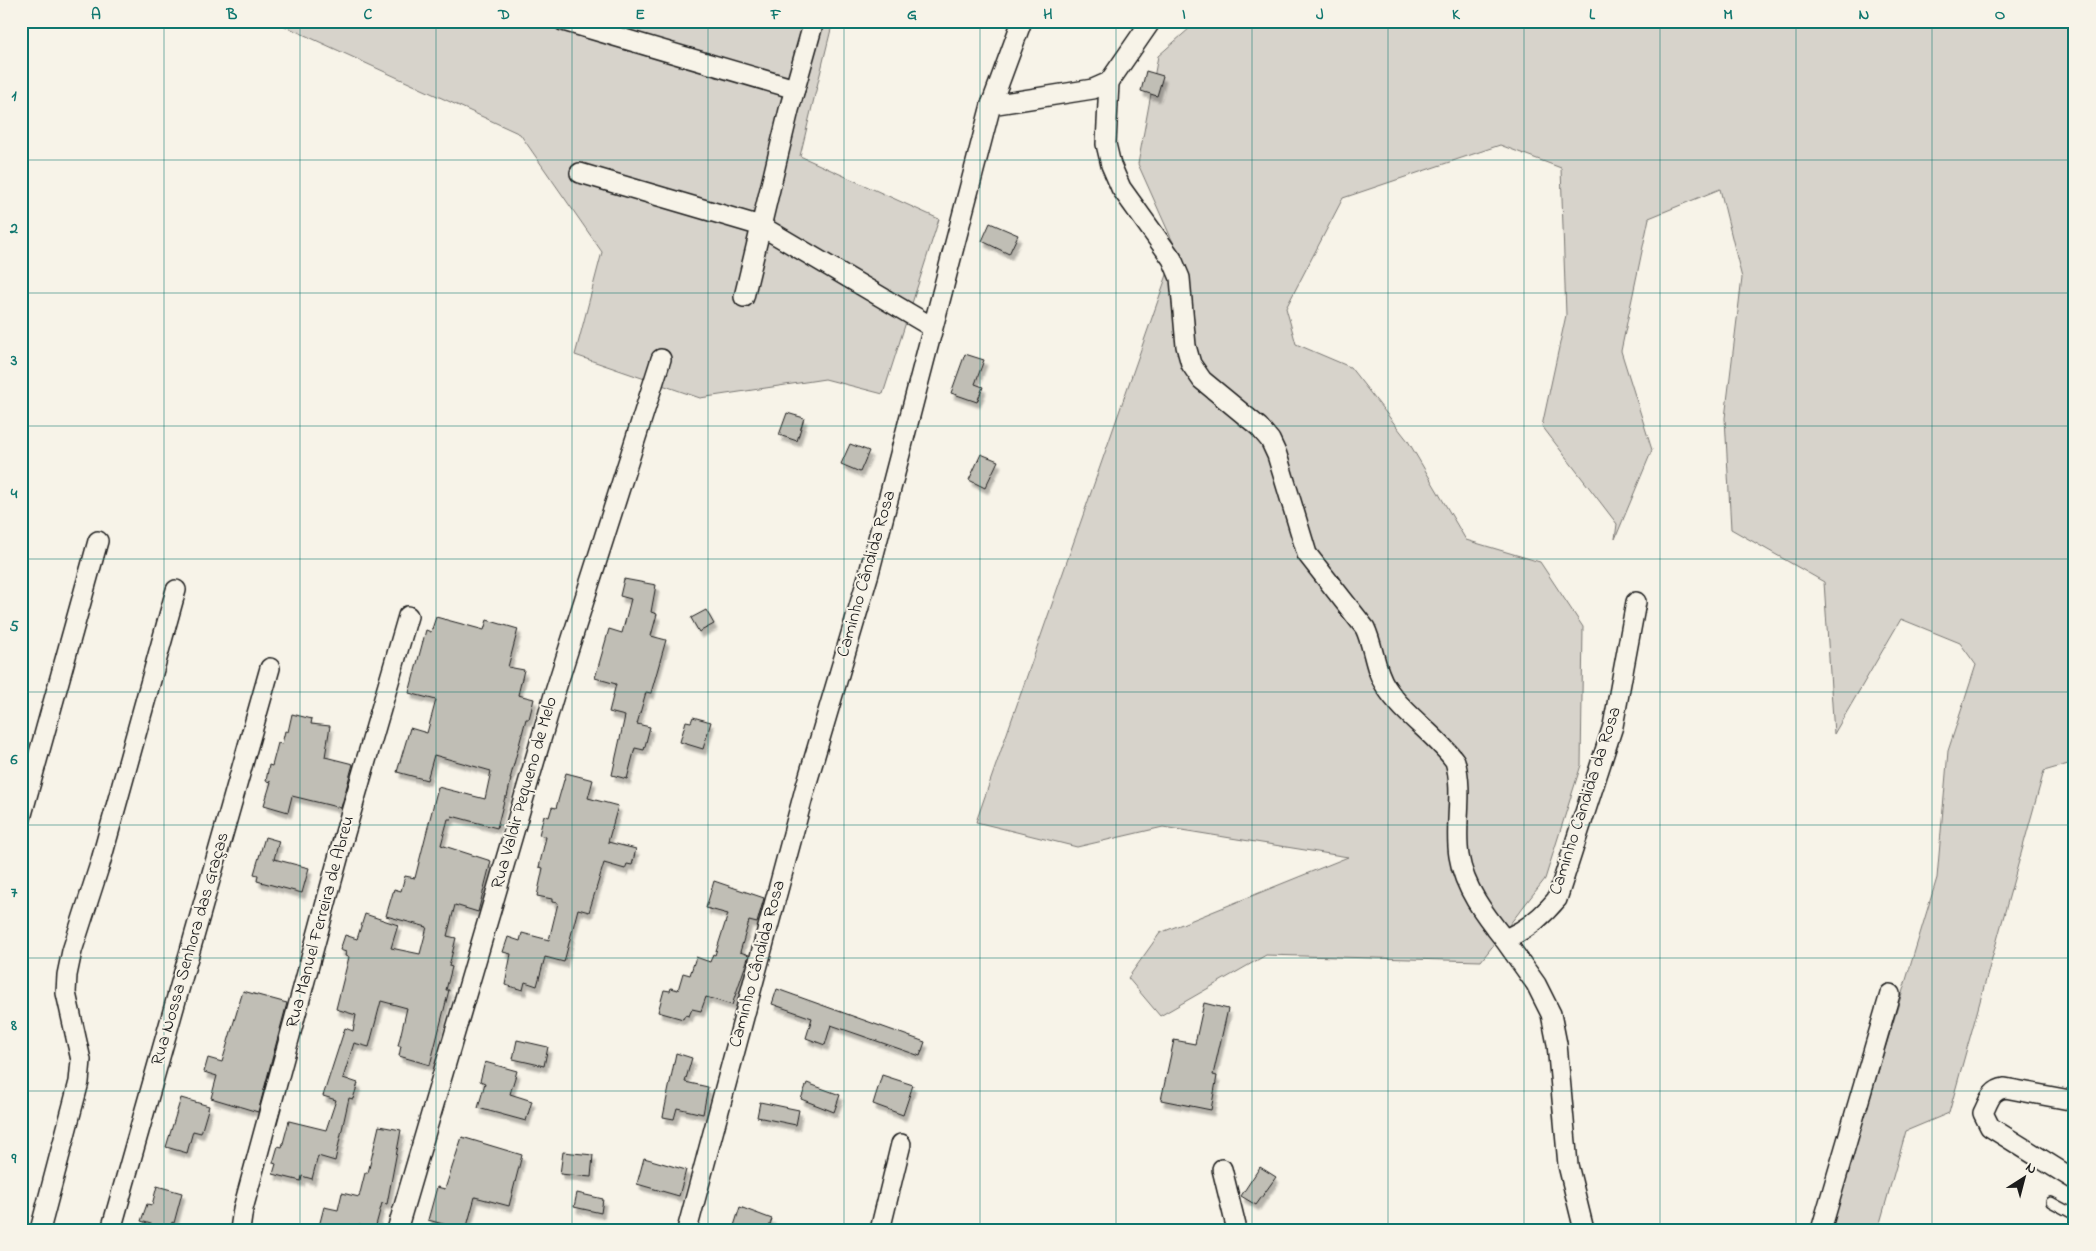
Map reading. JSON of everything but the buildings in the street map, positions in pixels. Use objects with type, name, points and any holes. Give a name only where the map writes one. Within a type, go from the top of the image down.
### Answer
[{"type":"street","points":[[563,21],[795,89]]},
{"type":"street","points":[[744,297],[795,89],[814,21]]},
{"type":"street","name":"Caminho Cândida Rosa","points":[[686,1230],[805,789],[869,574],[991,104],[1022,21]]},
{"type":"street","points":[[1152,21],[1110,82],[1106,144],[1111,164],[1121,188],[1172,259],[1180,278],[1186,346],[1191,364],[1202,380],[1260,427],[1270,440],[1277,455],[1307,554],[1365,628],[1370,639],[1378,672],[1386,687],[1455,761],[1459,774],[1459,856],[1466,881],[1480,908],[1536,984],[1551,1014],[1556,1044],[1568,1165],[1584,1230]]},
{"type":"street","points":[[991,104],[1093,89],[1110,82]]},
{"type":"street","points":[[580,173],[761,226],[932,327]]},
{"type":"street","name":"Rua Valdir Pequeno de Melo","points":[[397,1230],[554,695],[661,359]]},
{"type":"street","points":[[21,818],[98,542]]},
{"type":"street","points":[[40,1230],[80,1082],[81,1060],[66,993],[67,975],[72,951],[100,864],[176,590]]},
{"type":"street","name":"Caminho Candida da Rosa","points":[[1504,939],[1523,931],[1543,916],[1557,899],[1612,726],[1636,602]]},
{"type":"street","name":"Rua Manuel Ferreira de Abreu","points":[[240,1230],[243,1209],[341,850],[408,616]]},
{"type":"street","name":"Rua Nossa Senhora das Graças","points":[[111,1230],[270,668]]},
{"type":"street","points":[[1821,1230],[1890,994]]},
{"type":"street","points":[[2075,1100],[2005,1088],[1998,1089],[1992,1093],[1983,1113],[1990,1127],[2075,1180]]},
{"type":"street","points":[[880,1230],[901,1144]]},
{"type":"street","points":[[1222,1169],[1237,1230]]},
{"type":"lane","points":[[2051,1202],[2075,1215]]},
{"type":"shaded area","points":[[274,21],[833,21],[800,156],[939,219],[883,394],[825,379],[700,398],[575,355],[602,252],[520,134]]},
{"type":"shaded area","points":[[1198,21],[2075,21],[2075,762],[2044,771],[1949,1113],[1906,1131],[1878,1230],[1830,1230],[1937,878],[1948,751],[1976,665],[1960,643],[1901,619],[1834,734],[1824,582],[1731,529],[1725,418],[1742,278],[1720,189],[1649,218],[1621,351],[1652,450],[1615,539],[1617,524],[1542,426],[1566,315],[1561,168],[1500,145],[1343,198],[1286,308],[1296,344],[1350,367],[1408,441],[1466,540],[1540,562],[1583,627],[1581,765],[1545,879],[1481,961],[1266,955],[1160,1016],[1128,978],[1160,933],[1348,857],[1163,827],[1077,847],[976,822],[1176,249],[1138,164],[1158,56]]}]
